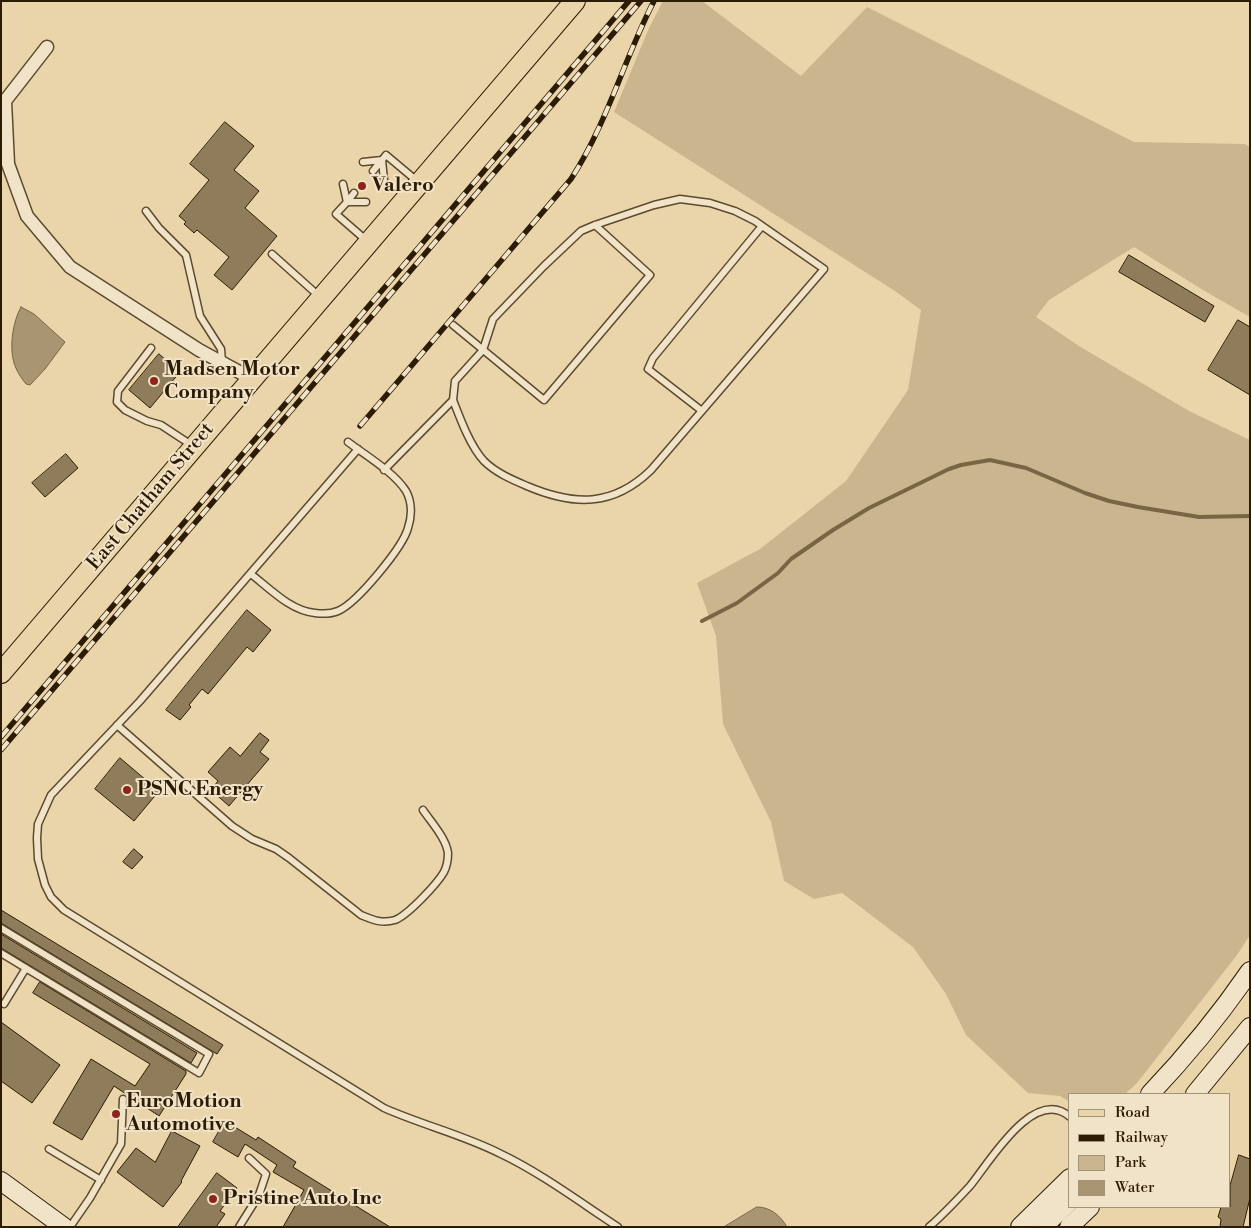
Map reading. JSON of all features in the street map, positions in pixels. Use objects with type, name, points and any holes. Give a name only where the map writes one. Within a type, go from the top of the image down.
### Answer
[{"type":"main road","name":"East Chatham Street","points":[[1,673],[575,1]]},
{"type":"main road","points":[[1151,1093],[1229,1001],[1250,971]]},
{"type":"main road","points":[[1196,1093],[1250,1027]]},
{"type":"main road","points":[[1169,1093],[1202,1034]]},
{"type":"main road","points":[[1020,1227],[1068,1180]]},
{"type":"main road","points":[[1,1181],[64,1226]]},
{"type":"main road","points":[[1043,1227],[1068,1203]]},
{"type":"main road","points":[[1069,1227],[1089,1208]]},
{"type":"street","points":[[47,46],[5,101],[8,164],[27,216],[70,266],[199,350],[252,379]]},
{"type":"lane","points":[[373,171],[386,155],[420,183]]},
{"type":"lane","points":[[363,162],[382,160]]},
{"type":"lane","points":[[382,160],[384,180]]},
{"type":"lane","points":[[343,184],[346,202]]},
{"type":"lane","points":[[354,193],[336,214],[369,242]]},
{"type":"lane","points":[[680,199],[710,203],[735,211],[762,226],[824,269],[640,480],[619,494],[600,499],[582,500],[540,492],[495,470],[479,455],[453,400],[455,381],[483,350],[493,319],[544,266],[581,232],[595,225],[654,205],[680,199]]},
{"type":"lane","points":[[346,202],[366,202]]},
{"type":"lane","points":[[146,211],[159,228],[186,255],[200,316],[221,350],[222,362]]},
{"type":"lane","points":[[453,325],[544,400],[650,275],[595,225]]},
{"type":"lane","points":[[702,411],[648,369],[653,358],[762,226]]},
{"type":"lane","points":[[272,254],[321,298]]},
{"type":"lane","points":[[151,348],[118,391],[117,402],[125,410],[147,421],[161,425],[194,446]]},
{"type":"lane","points":[[384,470],[453,400]]},
{"type":"lane","points":[[251,574],[291,605],[307,612],[328,613],[338,611],[349,605],[359,596],[401,544],[411,516],[410,501],[406,491],[384,470],[348,442]]},
{"type":"lane","points":[[358,450],[146,694],[51,795],[40,816],[37,838],[38,859],[45,885],[51,897],[64,910],[384,1108],[502,1154],[618,1227]]},
{"type":"lane","points":[[117,725],[232,826],[252,839],[283,854],[361,915],[376,921],[396,920],[408,912],[438,879],[446,867],[448,851],[423,810]]},
{"type":"lane","points":[[1,928],[209,1054],[198,1073],[1,953]]},
{"type":"lane","points":[[4,1004],[26,968]]},
{"type":"lane","points":[[64,1226],[90,1198],[120,1144],[123,1100]]},
{"type":"lane","points":[[929,1227],[970,1186],[1009,1136],[1025,1119],[1048,1108],[1058,1110],[1068,1116]]},
{"type":"lane","points":[[49,1149],[100,1180]]},
{"type":"lane","points":[[239,1227],[259,1195],[266,1174],[249,1158]]},
{"type":"green space","points":[[663,1],[702,1],[801,76],[867,7],[1134,142],[1245,144],[1250,147],[1250,317],[1134,247],[1049,300],[1036,317],[1079,346],[1189,411],[1250,440],[1250,935],[1237,955],[1137,1083],[1126,1093],[1068,1093],[1068,1101],[1060,1096],[1028,1093],[966,1035],[946,994],[913,947],[842,893],[814,899],[784,881],[771,822],[723,724],[716,636],[697,583],[760,549],[846,481],[908,390],[921,310],[895,291],[614,112],[649,28]]},
{"type":"water","points":[[21,307],[34,314],[65,342],[45,369],[30,385],[26,384],[15,366],[12,349],[16,319]]},
{"type":"water","points":[[757,1207],[766,1208],[774,1212],[787,1227],[724,1227]]},
{"type":"building","points":[[225,122],[254,146],[234,170],[259,191],[245,208],[277,236],[232,290],[214,275],[229,257],[197,230],[194,233],[184,224],[186,222],[179,216],[209,180],[190,164]]},
{"type":"building","points":[[1129,255],[1214,306],[1205,322],[1119,272]]},
{"type":"building","points":[[1238,320],[1250,327],[1250,395],[1208,370]]},
{"type":"building","name":"Madsen Motor Company","points":[[159,354],[180,372],[150,408],[129,390]]},
{"type":"building","points":[[66,454],[78,468],[45,497],[32,483]]},
{"type":"building","points":[[247,610],[271,630],[253,652],[247,647],[208,694],[202,689],[180,720],[166,710]]},
{"type":"building","points":[[260,733],[269,740],[260,752],[269,759],[229,806],[211,790],[218,781],[208,772],[230,747],[240,756]]},
{"type":"building","name":"PSNC Energy","points":[[120,758],[159,791],[134,821],[95,789]]},
{"type":"building","points":[[134,849],[143,857],[132,869],[123,862]]},
{"type":"building","points":[[1,910],[223,1045],[217,1054],[1,923]]},
{"type":"building","points":[[1,934],[197,1053],[191,1063],[1,948]]},
{"type":"building","points":[[40,982],[186,1071],[186,1074],[159,1116],[114,1086],[82,1140],[53,1123],[91,1059],[135,1086],[150,1064],[33,993]]},
{"type":"building","points":[[1,1022],[60,1065],[32,1103],[1,1081]]},
{"type":"building","points":[[225,1121],[256,1140],[258,1137],[296,1162],[293,1167],[390,1227],[283,1227],[304,1190],[273,1172],[277,1165],[245,1144],[238,1157],[213,1142]]},
{"type":"building","points":[[172,1131],[200,1146],[182,1182],[163,1207],[117,1172],[136,1148],[155,1162]]},
{"type":"building","points":[[1239,1155],[1250,1159],[1250,1198],[1243,1227],[1220,1227],[1221,1219],[1218,1217],[1221,1208],[1231,1208],[1231,1183]]},
{"type":"building","name":"Pristine Auto Inc","points":[[217,1173],[237,1188],[220,1211],[225,1214],[216,1227],[178,1227]]},
{"type":"waterway","points":[[702,621],[737,603],[778,573],[791,559],[869,508],[961,465],[990,460],[1026,468],[1085,493],[1109,501],[1138,507],[1199,517],[1250,516]]},
{"type":"railway","points":[[1,737],[629,1]]},
{"type":"railway","points":[[1,750],[641,1]]},
{"type":"railway","points":[[360,426],[571,179],[595,136],[654,1]]},
{"type":"place","name":"Valero","points":[[362,186]]},
{"type":"place","name":"Madsen Motor Company","points":[[154,381]]},
{"type":"place","name":"PSNC Energy","points":[[127,790]]},
{"type":"place","name":"EuroMotion Automotive","points":[[116,1114]]},
{"type":"place","name":"Pristine Auto Inc","points":[[213,1199]]}]
